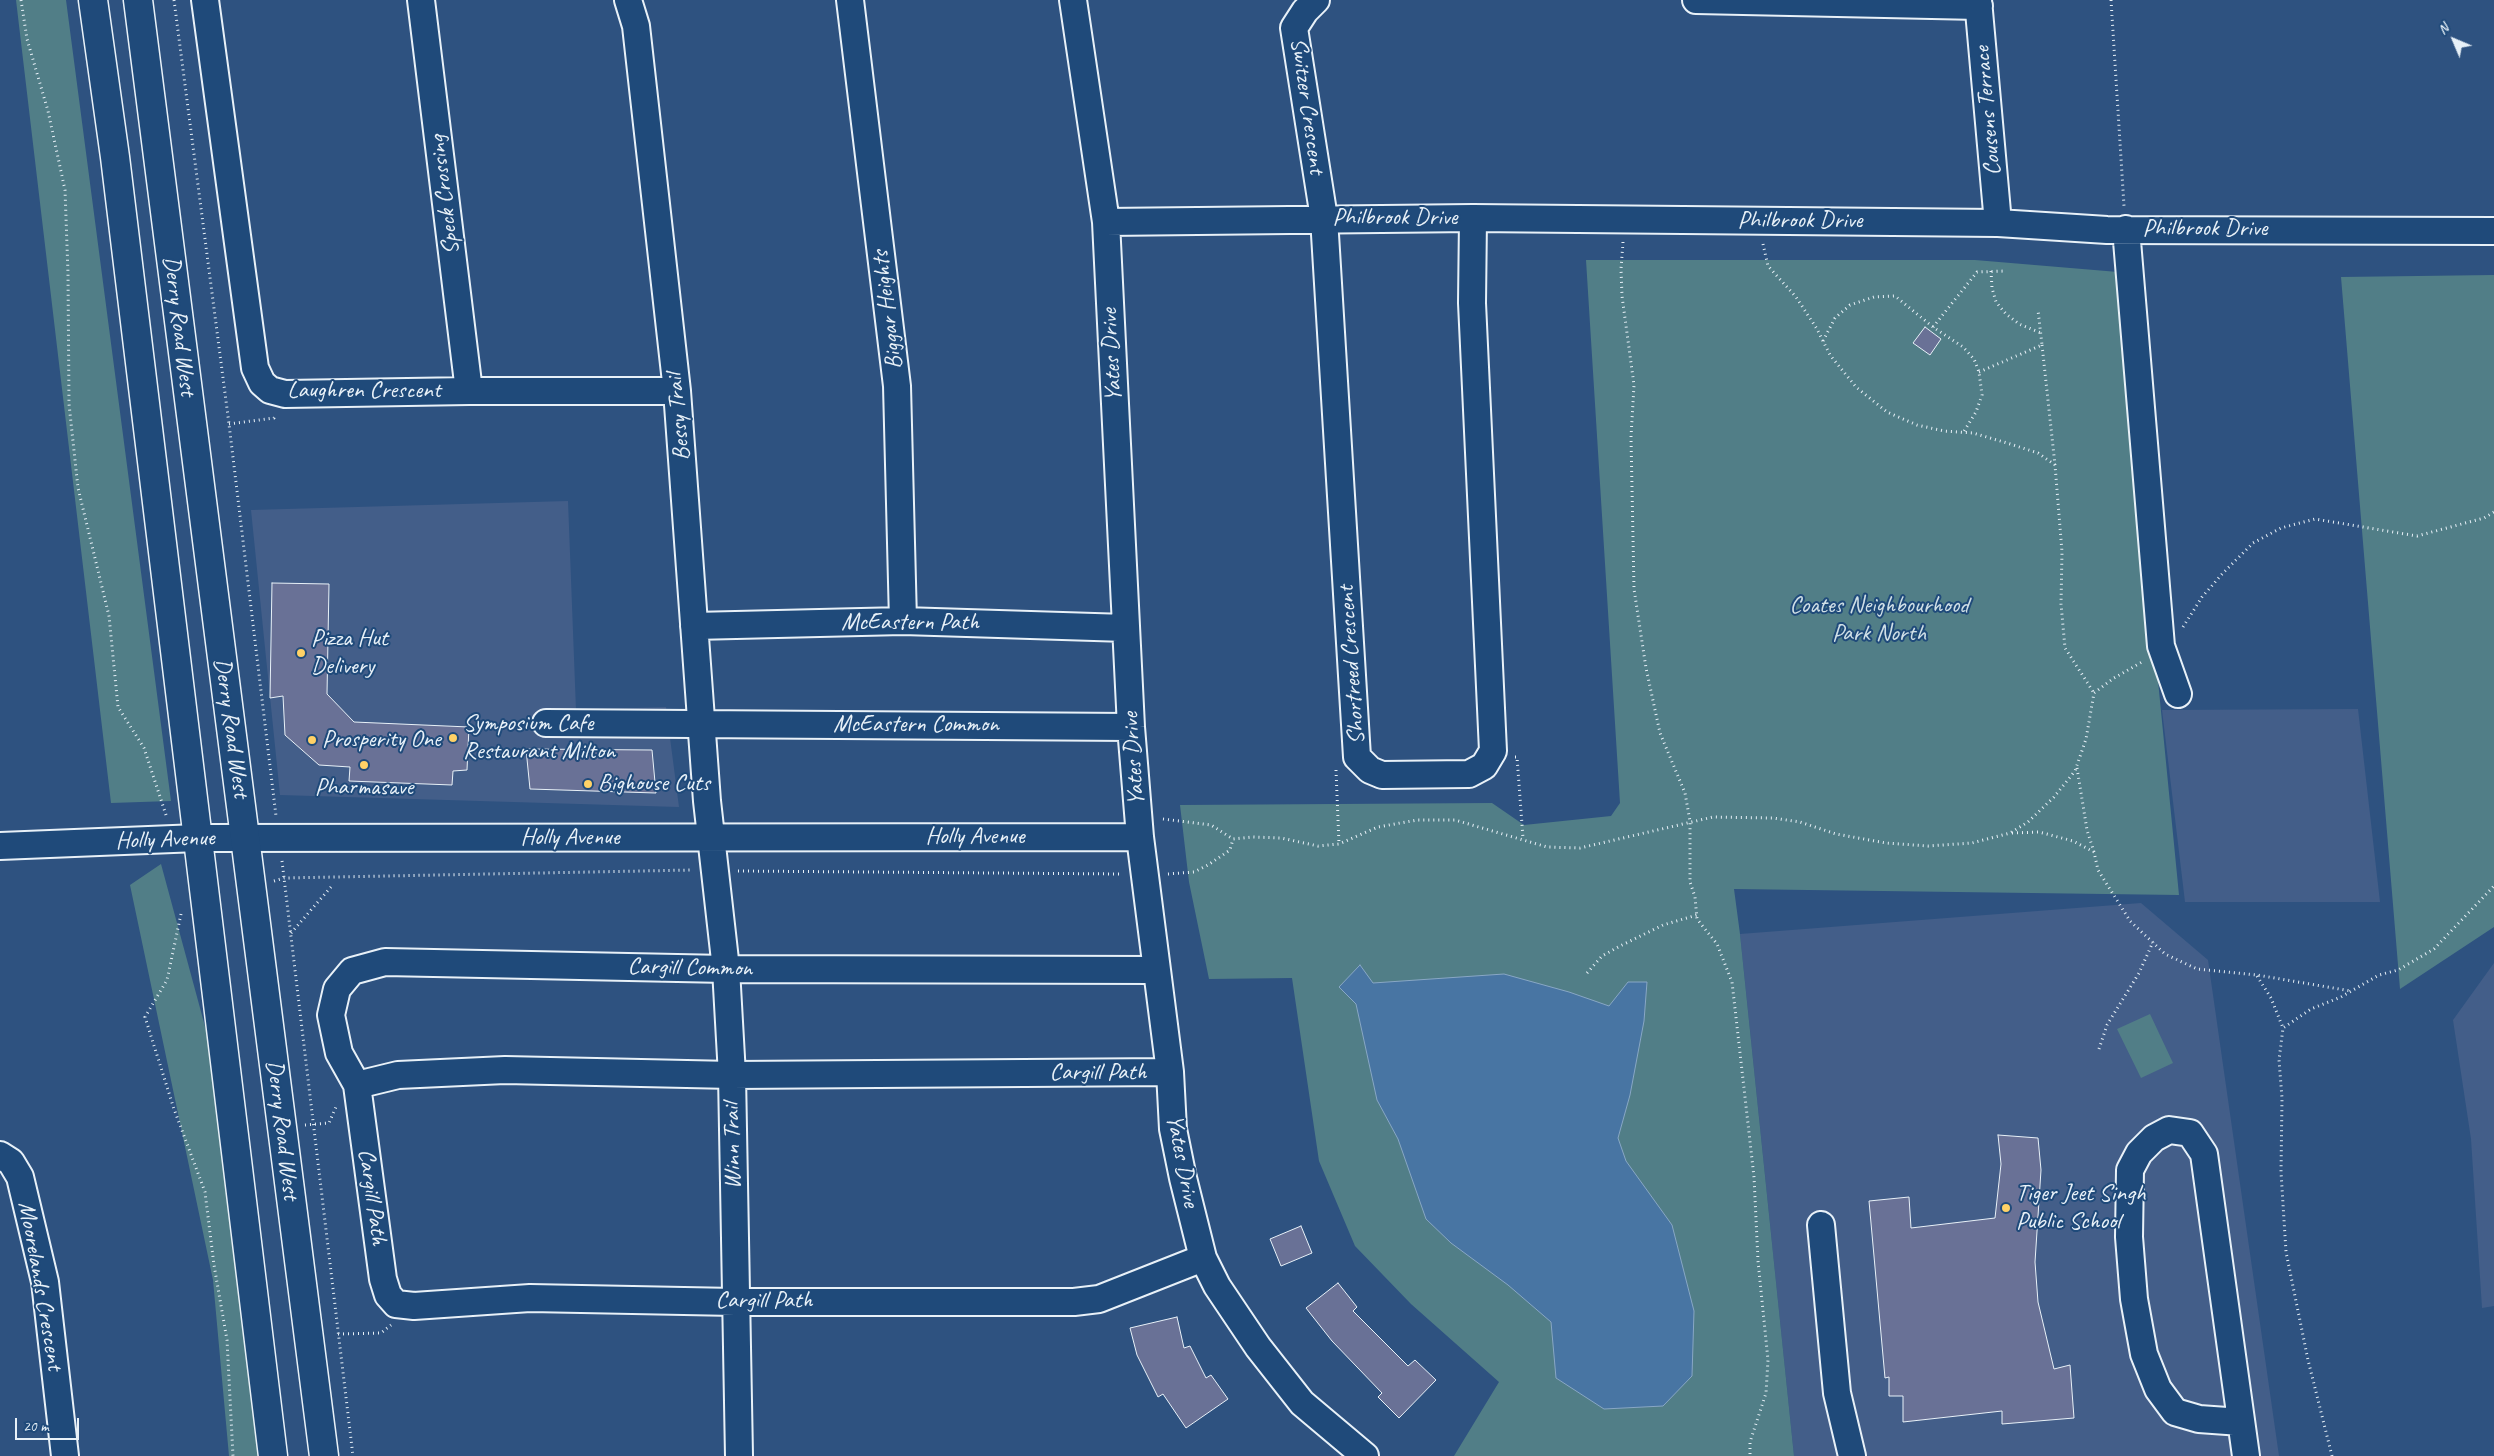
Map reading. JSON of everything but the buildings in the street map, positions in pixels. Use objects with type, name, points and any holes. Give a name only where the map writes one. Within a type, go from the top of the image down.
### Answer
[{"type":"main road","name":"Derry Road West","points":[[94,0],[116,167],[185,839],[273,1456]]},
{"type":"main road","name":"Derry Road West","points":[[138,0],[207,552],[246,838],[324,1456]]},
{"type":"street","name":"Laughren Crescent","points":[[205,0],[254,368],[262,383],[270,390],[285,394],[469,391],[677,391]]},
{"type":"street","name":"Speck Crossing","points":[[421,0],[469,391]]},
{"type":"street","name":"Bessy Trail","points":[[628,0],[636,26],[677,391],[710,837]]},
{"type":"street","name":"Biggar Heights","points":[[850,0],[897,386],[903,621]]},
{"type":"street","name":"Yates Drive","points":[[1073,0],[1106,222],[1131,727],[1144,876],[1170,1072],[1173,1129],[1203,1258],[1217,1286],[1258,1347],[1302,1403],[1365,1456]]},
{"type":"street","name":"Switzer Crescent","points":[[1316,0],[1305,11],[1294,28],[1324,218]]},
{"type":"street","points":[[1696,0],[1979,3]]},
{"type":"street","name":"Cousens Terrace","points":[[1979,3],[1998,223]]},
{"type":"street","name":"Philbrook Drive","points":[[1106,222],[1324,218],[1473,218],[1998,223],[2106,230],[2494,230]]},
{"type":"street","name":"Shortreed Crescent","points":[[1324,218],[1358,758],[1370,770],[1382,775],[1468,774],[1484,766],[1492,751]]},
{"type":"street","points":[[1473,218],[1472,304],[1492,751]]},
{"type":"street","points":[[2126,229],[2161,646],[2178,694]]},
{"type":"street","name":"McEastern Path","points":[[694,626],[903,621],[1126,628]]},
{"type":"street","name":"McEastern Common","points":[[546,723],[1131,727]]},
{"type":"street","name":"Holly Avenue","points":[[0,846],[185,839],[710,837],[1139,826]]},
{"type":"street","name":"Winn Trail","points":[[710,837],[726,969],[732,1075],[738,1456]]},
{"type":"street","name":"Cargill Common","points":[[357,1085],[339,1054],[331,1015],[337,989],[352,971],[385,962],[726,969],[1156,970]]},
{"type":"street","name":"Cargill Path","points":[[1170,1072],[732,1075],[505,1070],[398,1075],[357,1085],[383,1280],[388,1295],[396,1304],[414,1306],[530,1298],[735,1302],[1082,1301],[1099,1299],[1203,1258]]},
{"type":"street","points":[[2241,1422],[2199,1419],[2174,1412],[2158,1389],[2144,1354],[2134,1299],[2129,1237],[2130,1170],[2139,1153],[2154,1138],[2169,1130],[2190,1133],[2204,1154],[2246,1456]]},
{"type":"street","name":"Moorelands Crescent","points":[[0,1155],[11,1162],[20,1177],[45,1282],[65,1456]]},
{"type":"street","points":[[1821,1225],[1837,1393],[1852,1456]]},
{"type":"path","points":[[21,0],[27,39],[48,111],[65,190],[69,404],[78,488],[109,616],[118,707],[144,748],[185,839]]},
{"type":"path","points":[[174,0],[229,424],[353,1456]]},
{"type":"path","points":[[2111,0],[2126,229]]},
{"type":"path","points":[[1625,219],[1621,269],[1622,296],[1634,385],[1631,437],[1634,590],[1646,668],[1660,732],[1685,793],[1690,821],[1690,882],[1695,897],[1697,919],[1717,944],[1732,982],[1754,1178],[1758,1261],[1768,1360],[1766,1393],[1750,1442],[1750,1456]]},
{"type":"path","points":[[1762,220],[1768,266],[1796,296],[1830,356],[1856,387],[1887,412],[1917,424],[1944,431],[1973,433],[2038,453],[2055,465]]},
{"type":"path","points":[[1933,327],[1977,272],[2006,270]]},
{"type":"path","points":[[1991,271],[1992,288],[1996,302],[2006,314],[2019,324],[2041,333]]},
{"type":"path","points":[[1823,341],[1835,318],[1850,305],[1874,297],[1896,296],[1933,327],[1963,347],[1974,359],[1979,372],[1982,395],[1976,412],[1962,432]]},
{"type":"path","points":[[2010,833],[2028,822],[2054,797],[2076,767],[2086,739],[2094,693],[2065,648],[2061,604],[2062,552],[2055,465],[2038,310]]},
{"type":"path","points":[[1979,372],[2042,345]]},
{"type":"path","points":[[229,424],[274,418],[285,394]]},
{"type":"path","points":[[2094,693],[2114,678],[2151,656],[2187,625],[2202,597],[2253,543],[2282,528],[2315,519],[2418,536],[2484,518],[2494,512]]},
{"type":"path","points":[[1492,751],[1517,757],[1522,839]]},
{"type":"path","points":[[1339,844],[1336,770],[1358,758]]},
{"type":"path","points":[[2076,767],[2087,830],[2098,870],[2130,921],[2166,954],[2197,969],[2256,975],[2352,991]]},
{"type":"path","points":[[1139,826],[1211,825],[1233,839],[1253,837],[1280,838],[1318,846],[1339,844],[1378,827],[1417,820],[1455,820],[1547,847],[1580,848],[1713,817],[1773,818],[1800,822],[1836,834],[1886,843],[1928,846],[1972,843],[2010,833],[2039,832],[2073,841],[2094,852]]},
{"type":"path","points":[[252,888],[284,878],[714,871],[1109,873],[1144,876],[1194,872],[1230,850],[1233,839]]},
{"type":"path","points":[[2283,1028],[2311,1010],[2352,991],[2379,975],[2398,970],[2434,949],[2494,886]]},
{"type":"path","points":[[291,933],[331,887]]},
{"type":"path","points":[[183,908],[167,980],[145,1017],[174,1110],[205,1192],[214,1265],[227,1340],[233,1456]]},
{"type":"path","points":[[1588,974],[1602,956],[1620,946],[1663,925],[1697,915]]},
{"type":"path","points":[[2099,1049],[2107,1025],[2139,973],[2152,942]]},
{"type":"path","points":[[2256,975],[2271,998],[2283,1028],[2279,1060],[2282,1098],[2281,1172],[2286,1252],[2308,1360],[2332,1456]]},
{"type":"path","points":[[282,1127],[329,1123],[338,1102],[357,1085]]},
{"type":"path","points":[[338,1334],[381,1333],[414,1306]]},
{"type":"shaded area","points":[[568,501],[576,710],[666,707],[679,807],[280,795],[251,510]]},
{"type":"shaded area","points":[[2358,709],[2380,902],[2185,902],[2162,710]]},
{"type":"shaded area","name":"Tiger Jeet Singh Public School","points":[[2141,903],[2208,960],[2279,1456],[1794,1456],[1740,934]]},
{"type":"shaded area","points":[[2494,963],[2494,1306],[2482,1308],[2471,1139],[2453,1020]]},
{"type":"shaded area","points":[[1360,965],[1373,983],[1504,974],[1569,992],[1609,1006],[1628,982],[1647,982],[1644,1021],[1630,1095],[1618,1138],[1626,1161],[1672,1225],[1694,1311],[1692,1376],[1663,1406],[1604,1409],[1556,1378],[1551,1322],[1508,1285],[1451,1243],[1426,1219],[1398,1139],[1377,1100],[1356,1004],[1339,987]]},
{"type":"green space","points":[[16,0],[66,0],[171,801],[111,803]]},
{"type":"green space","name":"Coates Neighbourhood Park North","points":[[1586,260],[1975,260],[2118,272],[2179,895],[1734,889],[1794,1456],[1454,1456],[1499,1382],[1411,1304],[1355,1246],[1319,1161],[1292,978],[1209,979],[1189,882],[1180,805],[1492,803],[1524,825],[1611,816],[1620,803]]},
{"type":"green space","points":[[2494,275],[2494,927],[2400,989],[2341,277]]},
{"type":"green space","points":[[161,864],[258,1222],[285,1456],[229,1456],[213,1280],[130,885]]},
{"type":"green space","points":[[2150,1014],[2173,1063],[2141,1078],[2117,1029]]},
{"type":"place","name":"Pizza Hut Delivery","points":[[301,653]]},
{"type":"place","name":"Symposium Cafe Restaurant Milton","points":[[453,738]]},
{"type":"place","name":"Prosperity One","points":[[312,740]]},
{"type":"place","name":"Pharmasave","points":[[364,765]]},
{"type":"place","name":"Bighouse Cuts","points":[[588,784]]},
{"type":"place","name":"Tiger Jeet Singh Public School","points":[[2006,1208]]}]
